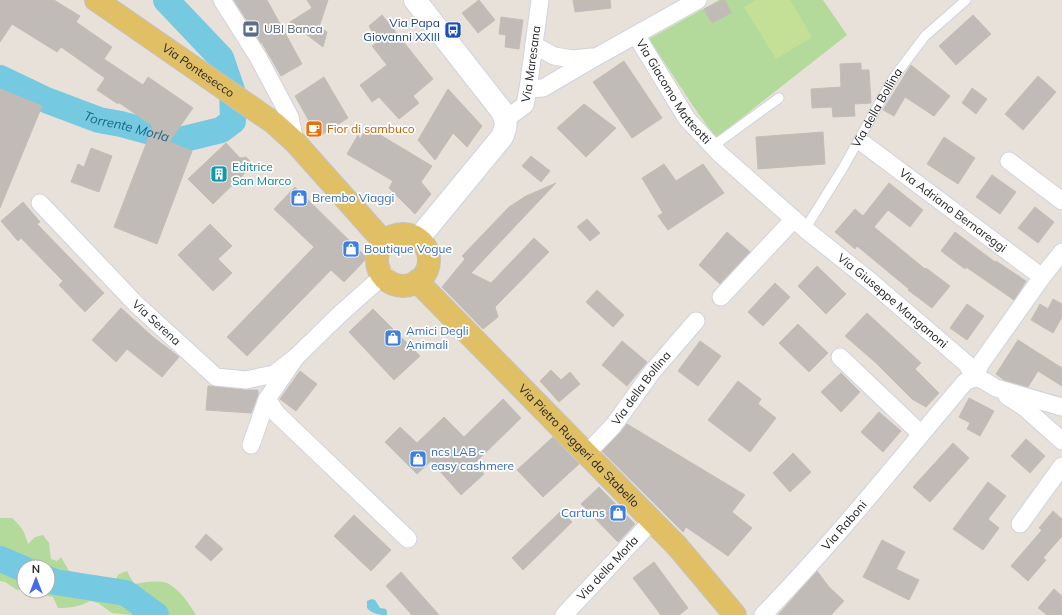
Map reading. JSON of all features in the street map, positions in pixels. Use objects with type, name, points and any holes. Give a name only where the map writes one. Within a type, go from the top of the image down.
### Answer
[{"type":"main road","name":"Via Pontesecco","points":[[98,1],[274,123],[295,142],[384,242]]},
{"type":"main road","points":[[399,234],[406,234],[418,239],[425,246],[429,260],[424,274],[417,281],[405,286],[390,282],[379,271],[377,259],[380,247],[392,236],[399,234]]},
{"type":"main road","name":"Via Pietro Ruggeri da Stabello","points":[[417,281],[652,520],[695,567],[735,615]]},
{"type":"street","name":"Via Pontesecco","points":[[222,0],[258,57],[287,111],[293,129],[295,142]]},
{"type":"street","points":[[415,0],[501,110],[506,119],[506,128],[502,137],[418,239]]},
{"type":"street","name":"Via Maresana","points":[[506,119],[525,105],[540,0]]},
{"type":"street","name":"Via Giacomo Matteotti","points":[[528,89],[543,88],[698,0]]},
{"type":"street","name":"Via Giacomo Matteotti","points":[[636,35],[687,119],[720,154],[800,224]]},
{"type":"street","name":"Via Giacomo Matteotti","points":[[534,45],[554,56],[572,59],[596,57]]},
{"type":"street","name":"Via Giacomo Matteotti","points":[[532,62],[554,56]]},
{"type":"street","name":"Via Adriano Bernareggi","points":[[864,144],[1042,277]]},
{"type":"street","points":[[1009,161],[1062,201]]},
{"type":"street","name":"Via Serena","points":[[40,204],[136,304],[216,377],[246,380],[274,374],[296,357]]},
{"type":"street","name":"Via della Bollina","points":[[721,297],[800,224]]},
{"type":"street","name":"Via Giuseppe Manganoni","points":[[800,224],[870,281],[967,364],[974,378]]},
{"type":"street","points":[[1062,252],[1042,277],[981,363],[974,378],[981,379],[1024,408],[1062,441]]},
{"type":"street","points":[[251,445],[267,399],[296,357],[339,314],[384,275]]},
{"type":"street","name":"Via della Bollina","points":[[586,454],[613,426],[652,372],[696,321]]},
{"type":"street","points":[[840,357],[921,434]]},
{"type":"street","name":"Via Raboni","points":[[763,615],[816,559],[965,382],[974,378]]},
{"type":"street","points":[[996,388],[1062,407]]},
{"type":"street","points":[[267,399],[277,414],[408,539]]},
{"type":"street","points":[[1020,524],[1062,466]]},
{"type":"street","name":"Via della Morla","points":[[564,615],[652,520]]},
{"type":"lane","name":"Via della Bollina","points":[[800,224],[843,168],[894,77],[925,36],[966,0]]},
{"type":"lane","name":"Via Giacomo Matteotti","points":[[713,146],[779,98]]},
{"type":"green space","points":[[719,0],[823,0],[847,35],[716,138],[649,39]]},
{"type":"green space","points":[[756,0],[790,0],[812,37],[776,59],[744,7]]},
{"type":"green space","points":[[0,518],[12,518],[24,533],[28,544],[35,537],[43,535],[49,543],[51,559],[16,559],[16,589],[5,582],[0,581]]},
{"type":"green space","points":[[61,557],[69,571],[79,573],[89,580],[99,576],[111,587],[119,574],[127,571],[134,584],[161,582],[169,584],[188,602],[196,615],[131,615],[112,613],[98,603],[90,601],[74,607],[58,608],[54,599],[56,599],[56,561]]},
{"type":"water","points":[[372,599],[375,600],[380,608],[386,609],[387,615],[376,614],[367,608],[367,601]]},
{"type":"building","points":[[0,0],[54,0],[80,16],[76,22],[112,47],[104,59],[143,85],[148,77],[193,108],[169,142],[192,151],[157,244],[114,227],[153,126],[118,102],[118,104],[97,90],[105,78],[61,47],[57,52],[12,24],[0,42]]},
{"type":"building","points":[[234,0],[267,0],[302,64],[281,76]]},
{"type":"building","points":[[307,0],[328,0],[319,27],[327,32],[323,47],[290,22],[312,8]]},
{"type":"building","points":[[479,0],[495,20],[478,33],[462,13]]},
{"type":"building","points":[[573,0],[610,0],[611,8],[575,12]]},
{"type":"building","points":[[725,0],[731,13],[712,23],[704,9]]},
{"type":"building","points":[[382,15],[433,79],[413,96],[419,103],[399,119],[379,97],[372,102],[360,85],[387,65],[372,46],[378,42],[369,26]]},
{"type":"building","points":[[973,15],[991,34],[956,65],[939,46]]},
{"type":"building","points":[[501,17],[523,20],[519,49],[505,47],[506,35],[499,34]]},
{"type":"building","points":[[624,61],[662,118],[632,138],[593,82]]},
{"type":"building","points":[[861,63],[861,70],[869,70],[871,103],[854,104],[855,116],[833,117],[832,107],[812,108],[811,89],[841,87],[840,64]]},
{"type":"building","points":[[911,65],[950,96],[934,116],[905,97],[894,116],[883,110]]},
{"type":"building","points":[[1038,76],[1056,92],[1023,130],[1005,114]]},
{"type":"building","points":[[324,77],[348,118],[318,137],[295,96]]},
{"type":"building","points":[[972,88],[987,99],[976,114],[962,103]]},
{"type":"building","points":[[0,89],[42,106],[0,208]]},
{"type":"building","points":[[448,89],[482,126],[467,147],[453,133],[435,160],[418,140]]},
{"type":"building","points":[[584,104],[616,128],[586,157],[557,128]]},
{"type":"building","points":[[367,127],[432,166],[421,182],[431,194],[415,214],[389,188],[393,181],[347,154],[358,135],[360,139]]},
{"type":"building","points":[[823,132],[825,164],[758,169],[756,137]]},
{"type":"building","points":[[944,137],[975,158],[958,184],[927,164]]},
{"type":"building","name":"Editrice San Marco","points":[[226,143],[240,158],[246,157],[250,161],[250,168],[213,204],[188,179]]},
{"type":"building","points":[[91,148],[112,156],[99,192],[71,182],[78,164],[84,167]]},
{"type":"building","points":[[531,156],[550,171],[541,182],[522,166]]},
{"type":"building","points":[[664,164],[676,181],[703,164],[724,193],[668,230],[658,216],[663,213],[642,178]]},
{"type":"building","points":[[992,175],[1016,192],[1000,214],[976,197]]},
{"type":"building","points":[[556,183],[471,273],[491,283],[534,238],[549,252],[495,307],[498,317],[483,329],[442,287],[465,259],[462,256],[509,207],[526,196]]},
{"type":"building","points":[[889,183],[923,210],[910,227],[888,210],[874,227],[925,269],[926,268],[950,286],[932,308],[908,290],[909,289],[857,246],[855,249],[835,232],[855,209],[863,216]]},
{"type":"building","points":[[295,187],[367,258],[344,282],[331,270],[247,356],[227,337],[314,247],[274,209]]},
{"type":"building","points":[[23,202],[40,222],[37,224],[104,293],[85,312],[59,285],[63,281],[21,238],[18,241],[1,221]]},
{"type":"building","points":[[1035,207],[1054,222],[1038,243],[1018,228]]},
{"type":"building","points":[[587,219],[600,233],[590,241],[577,227]]},
{"type":"building","points":[[210,224],[232,246],[218,259],[232,273],[213,291],[178,255]]},
{"type":"building","points":[[727,232],[750,252],[720,284],[699,265]]},
{"type":"building","points":[[955,232],[995,262],[996,261],[1026,281],[1014,300],[966,267],[965,269],[941,251]]},
{"type":"building","points":[[817,266],[846,294],[826,314],[798,286]]},
{"type":"building","points":[[775,283],[790,297],[763,326],[748,312]]},
{"type":"building","points":[[597,290],[624,315],[613,327],[586,302]]},
{"type":"building","points":[[1053,299],[1062,304],[1062,317],[1053,333],[1031,320],[1040,304],[1048,309]]},
{"type":"building","points":[[967,304],[984,316],[967,340],[950,328]]},
{"type":"building","points":[[121,308],[153,337],[179,357],[162,377],[127,349],[116,362],[92,340]]},
{"type":"building","points":[[373,309],[420,356],[394,380],[349,332]]},
{"type":"building","points":[[867,313],[921,363],[915,369],[939,393],[926,407],[912,399],[876,363],[845,336]]},
{"type":"building","points":[[798,324],[828,353],[809,372],[779,343]]},
{"type":"building","points":[[1018,340],[1062,368],[1062,386],[1038,371],[1028,387],[1004,380],[996,374]]},
{"type":"building","points":[[622,341],[647,362],[627,386],[602,365]]},
{"type":"building","points":[[700,341],[721,356],[698,386],[678,371]]},
{"type":"building","points":[[551,370],[561,380],[570,372],[580,384],[559,402],[540,381]]},
{"type":"building","points":[[300,371],[317,384],[296,411],[280,399]]},
{"type":"building","points":[[841,373],[860,392],[841,412],[821,392]]},
{"type":"building","points":[[738,381],[761,399],[758,404],[776,418],[750,452],[708,420]]},
{"type":"building","points":[[208,386],[258,390],[258,395],[251,413],[206,410]]},
{"type":"building","points":[[969,398],[994,411],[980,436],[967,429],[970,423],[959,417]]},
{"type":"building","points":[[503,399],[521,418],[475,463],[484,474],[461,495],[431,461],[417,474],[385,442],[400,427],[417,443],[444,417],[464,437]]},
{"type":"building","points":[[879,412],[901,431],[883,452],[861,432]]},
{"type":"building","points":[[627,424],[745,495],[732,512],[752,528],[728,556],[686,527],[683,532],[602,451]]},
{"type":"building","points":[[553,437],[579,464],[543,497],[517,470]]},
{"type":"building","points":[[1026,439],[1045,456],[1030,473],[1011,456]]},
{"type":"building","points":[[953,443],[969,458],[930,502],[913,487]]},
{"type":"building","points":[[793,453],[811,472],[790,492],[773,473]]},
{"type":"building","points":[[988,482],[1006,496],[988,519],[999,528],[983,550],[953,529]]},
{"type":"building","points":[[599,487],[635,524],[618,542],[581,504]]},
{"type":"building","points":[[561,511],[572,522],[523,570],[512,558]]},
{"type":"building","points":[[1053,511],[1062,519],[1062,536],[1043,558],[1046,560],[1028,581],[1011,566],[1042,530],[1039,528]]},
{"type":"building","points":[[354,515],[391,550],[371,571],[334,536]]},
{"type":"building","points":[[206,534],[223,549],[211,561],[195,547]]},
{"type":"building","points":[[882,540],[905,552],[896,569],[919,580],[909,600],[863,577]]},
{"type":"building","points":[[654,562],[688,608],[679,615],[661,615],[633,578]]},
{"type":"building","points":[[817,571],[829,587],[844,601],[831,615],[778,615]]},
{"type":"building","points":[[401,572],[439,615],[412,615],[386,586]]},
{"type":"building","points":[[1054,589],[1062,596],[1062,615],[1047,615],[1038,608]]},
{"type":"waterway","name":"Torrente Morla","points":[[0,78],[46,100],[99,120],[121,124],[180,140],[221,130],[233,121],[232,90],[221,58],[166,0]]},
{"type":"waterway","name":"Torrente Morla","points":[[0,559],[16,566]]},
{"type":"waterway","name":"Torrente Morla","points":[[56,582],[126,593],[156,615]]},
{"type":"place","name":"UBI Banca","points":[[251,29]]},
{"type":"place","name":"Via Papa Giovanni XXIII","points":[[453,30]]},
{"type":"place","name":"Fior di sambuco","points":[[314,129]]},
{"type":"place","name":"Editrice San Marco","points":[[219,174]]},
{"type":"place","name":"Brembo Viaggi","points":[[299,198]]},
{"type":"place","name":"Boutique Vogue","points":[[351,249]]},
{"type":"place","name":"Amici Degli Animali","points":[[393,338]]},
{"type":"place","name":"ncs LAB - easy cashmere","points":[[418,459]]},
{"type":"place","name":"Cartuns","points":[[618,513]]}]
